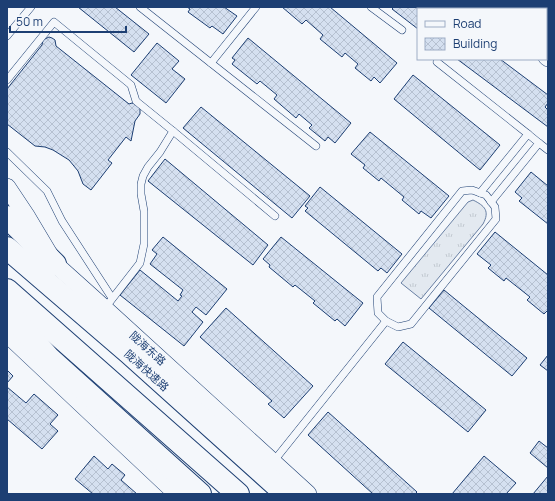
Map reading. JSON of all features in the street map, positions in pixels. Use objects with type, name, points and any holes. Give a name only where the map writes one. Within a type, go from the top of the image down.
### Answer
[{"type":"highway","points":[[7,217],[55,264]]},
{"type":"highway","name":"陇海快速路","points":[[7,248],[129,353],[286,494]]},
{"type":"highway","points":[[7,290],[238,494]]},
{"type":"highway","points":[[7,310],[50,358],[200,494]]},
{"type":"street","name":"陇海东路","points":[[7,187],[55,264],[108,303],[308,494]]},
{"type":"street","points":[[7,334],[177,494]]},
{"type":"lane","points":[[7,36],[31,7]]},
{"type":"lane","points":[[140,7],[316,146]]},
{"type":"lane","points":[[211,63],[256,7]]},
{"type":"lane","points":[[371,7],[402,30]]},
{"type":"lane","points":[[7,80],[54,22],[131,85],[136,101],[275,216]]},
{"type":"lane","points":[[437,62],[548,150]]},
{"type":"lane","points":[[7,152],[47,191],[108,303],[140,263],[144,244],[144,211],[141,194],[143,176],[173,131]]},
{"type":"lane","points":[[480,193],[528,134]]},
{"type":"lane","points":[[491,202],[539,143]]},
{"type":"lane","points":[[472,190],[480,193],[486,195],[495,206],[496,219],[411,324],[398,327],[386,321],[378,314],[377,297],[462,191],[472,190]]},
{"type":"lane","points":[[273,462],[386,321]]},
{"type":"green space","points":[[473,200],[481,204],[485,209],[486,216],[483,224],[421,299],[401,283],[468,202]]},
{"type":"building","points":[[78,7],[115,7],[149,34],[134,52]]},
{"type":"building","points":[[187,7],[224,7],[237,16],[223,34],[212,26],[210,28],[188,12],[190,9]]},
{"type":"building","points":[[282,7],[330,7],[397,63],[380,83],[374,77],[371,81],[355,68],[358,64],[345,53],[342,57],[320,39],[323,35],[306,20],[302,24]]},
{"type":"building","points":[[394,7],[434,8],[417,8],[417,28],[392,9]]},
{"type":"building","points":[[49,37],[55,40],[56,46],[129,104],[135,104],[140,108],[140,114],[135,121],[131,141],[126,137],[108,160],[112,163],[91,190],[83,184],[78,171],[69,160],[53,150],[35,146],[7,124],[7,89],[42,45],[43,40]]},
{"type":"building","points":[[248,38],[351,123],[335,143],[328,137],[325,141],[309,128],[312,125],[299,114],[296,118],[274,99],[277,95],[260,81],[257,84],[232,64],[235,60],[232,58]]},
{"type":"building","points":[[157,43],[179,61],[172,69],[185,79],[166,103],[131,75]]},
{"type":"building","points":[[458,60],[501,60],[548,95],[548,103],[545,107],[548,110],[548,127]]},
{"type":"building","points":[[413,75],[500,145],[480,170],[394,99]]},
{"type":"building","points":[[201,107],[310,196],[292,218],[183,128]]},
{"type":"building","points":[[370,132],[449,196],[431,218],[421,211],[419,214],[402,200],[404,197],[381,178],[379,181],[363,168],[365,165],[351,154]]},
{"type":"building","points":[[165,159],[268,245],[253,265],[148,181]]},
{"type":"building","points":[[531,172],[548,186],[548,224],[519,201],[522,198],[515,192]]},
{"type":"building","points":[[320,187],[402,254],[387,273],[381,268],[378,271],[305,211],[308,208],[305,206]]},
{"type":"building","points":[[495,232],[548,275],[548,312],[547,311],[544,314],[527,300],[530,297],[506,278],[504,281],[488,268],[491,265],[477,254]]},
{"type":"building","points":[[163,237],[227,289],[206,315],[196,307],[192,312],[203,322],[184,346],[120,295],[140,270],[178,301],[182,296],[180,295],[183,290],[150,264],[157,254],[152,250]]},
{"type":"building","points":[[281,237],[363,303],[345,326],[337,319],[335,321],[313,303],[315,301],[295,285],[293,287],[269,267],[270,265],[263,259]]},
{"type":"building","points":[[444,290],[527,358],[512,376],[429,308]]},
{"type":"building","points":[[226,308],[313,386],[284,418],[268,404],[272,401],[200,337]]},
{"type":"building","points":[[403,342],[486,410],[468,432],[385,364]]},
{"type":"building","points":[[548,355],[548,371],[540,365]]},
{"type":"building","points":[[7,370],[13,376],[7,383]]},
{"type":"building","points":[[7,387],[26,403],[34,394],[58,415],[50,424],[58,431],[42,449],[7,419]]},
{"type":"building","points":[[328,412],[417,492],[415,494],[373,494],[308,435]]},
{"type":"building","points":[[539,441],[548,448],[548,468],[530,453]]},
{"type":"building","points":[[94,456],[108,469],[112,464],[125,475],[121,480],[137,494],[93,494],[75,479]]},
{"type":"building","points":[[484,456],[516,483],[506,494],[452,494]]},
{"type":"building","points":[[548,476],[548,494],[533,494]]}]
